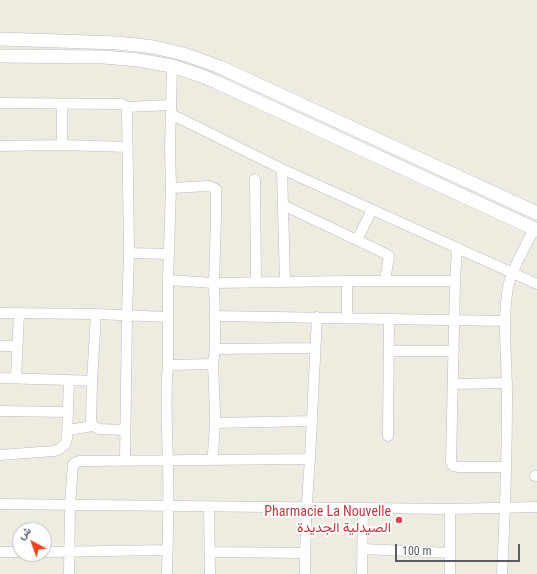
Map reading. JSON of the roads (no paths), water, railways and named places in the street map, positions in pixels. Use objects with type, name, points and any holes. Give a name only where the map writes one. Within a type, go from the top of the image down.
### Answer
[{"type":"main road","points":[[0,39],[118,43],[154,48],[187,55],[225,69],[537,213]]},
{"type":"main road","points":[[0,56],[118,58],[172,66],[194,73],[536,229]]},
{"type":"street","points":[[167,574],[168,461],[166,411],[172,66]]},
{"type":"street","points":[[0,103],[122,104],[127,107],[171,109],[282,169],[537,284]]},
{"type":"street","points":[[62,104],[62,145]]},
{"type":"street","points":[[125,460],[129,253],[127,107]]},
{"type":"street","points":[[0,146],[62,145],[128,147]]},
{"type":"street","points":[[282,169],[285,282]]},
{"type":"street","points":[[255,179],[256,282]]},
{"type":"street","points":[[171,188],[209,186],[216,189],[214,283],[215,349],[213,364],[216,411],[213,454]]},
{"type":"street","points":[[284,205],[389,256],[385,281]]},
{"type":"street","points":[[357,240],[372,210]]},
{"type":"street","points":[[502,574],[505,507],[507,383],[505,321],[508,288],[512,273],[536,229]]},
{"type":"street","points":[[457,248],[455,281],[452,464],[455,467],[506,467]]},
{"type":"street","points":[[129,253],[169,254]]},
{"type":"street","points":[[168,280],[214,283],[455,281]]},
{"type":"street","points":[[347,281],[347,318]]},
{"type":"street","points":[[0,313],[96,314],[168,317]]},
{"type":"street","points":[[16,378],[18,314]]},
{"type":"street","points":[[93,426],[91,420],[92,381],[96,314]]},
{"type":"street","points":[[215,316],[505,321]]},
{"type":"street","points":[[305,574],[306,508],[317,317]]},
{"type":"street","points":[[388,436],[389,319]]},
{"type":"street","points":[[0,346],[17,346]]},
{"type":"street","points":[[215,349],[315,348]]},
{"type":"street","points":[[389,351],[454,351]]},
{"type":"street","points":[[168,365],[213,364]]},
{"type":"street","points":[[0,378],[92,381]]},
{"type":"street","points":[[0,455],[58,450],[62,447],[67,441],[69,380]]},
{"type":"street","points":[[453,384],[507,383]]},
{"type":"street","points":[[0,410],[68,412]]},
{"type":"street","points":[[215,422],[312,422]]},
{"type":"street","points":[[68,430],[93,426],[99,429],[125,430]]},
{"type":"street","points":[[69,574],[70,504],[73,464],[76,462],[125,460],[168,461],[310,459]]},
{"type":"street","points":[[0,504],[450,509],[537,507]]},
{"type":"street","points":[[209,507],[210,574]]},
{"type":"street","points":[[362,574],[364,508]]},
{"type":"street","points":[[450,509],[450,574]]},
{"type":"street","points":[[52,552],[168,550]]},
{"type":"street","points":[[363,550],[450,553]]},
{"type":"street","points":[[0,552],[12,552]]},
{"type":"street","points":[[210,552],[305,553]]},
{"type":"place","name":"Pharmacie La Nouvelle الصيدلية الجديدة","points":[[399,520]]}]
